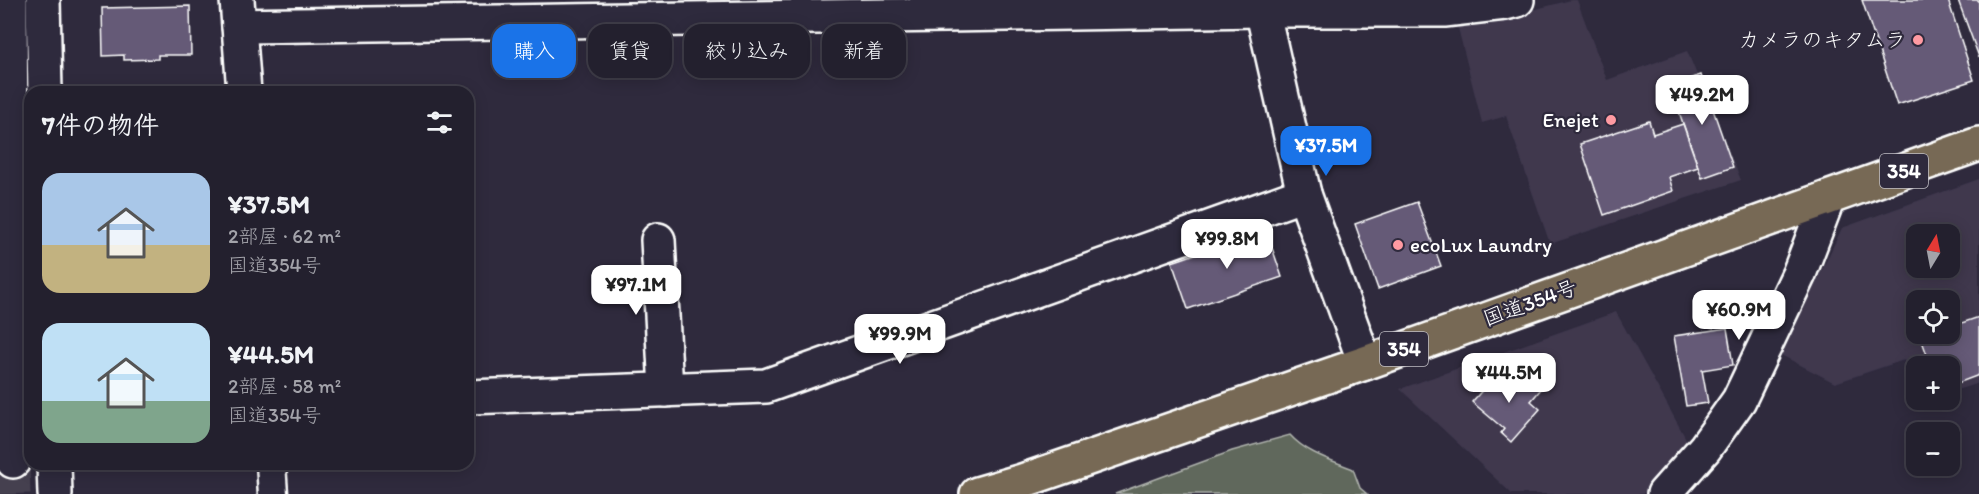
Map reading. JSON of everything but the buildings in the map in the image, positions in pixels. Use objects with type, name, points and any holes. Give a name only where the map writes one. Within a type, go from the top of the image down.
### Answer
[{"type":"highway","name":"国道354号","points":[[977,494],[1033,477],[1365,363],[1979,144]]},
{"type":"street","points":[[10,0],[13,461]]},
{"type":"street","points":[[43,0],[45,86]]},
{"type":"street","points":[[244,86],[238,13],[1261,5],[1444,10],[1517,0]]},
{"type":"street","points":[[1261,5],[1304,194],[1365,363]]},
{"type":"street","points":[[474,397],[766,386],[1304,194]]},
{"type":"street","points":[[1664,494],[1705,448],[1739,400],[1798,274],[1828,198]]},
{"type":"street","points":[[658,240],[666,390]]},
{"type":"street","points":[[54,470],[55,494]]},
{"type":"street","points":[[272,470],[273,494]]},
{"type":"shaded area","name":"Enejet","points":[[1577,0],[1607,80],[1687,51],[1741,180],[1550,244],[1506,116],[1482,123],[1457,24],[1502,18]]},
{"type":"shaded area","points":[[1979,179],[1979,383],[1960,389],[1960,356],[1906,356],[1906,366],[1904,360],[1835,383],[1781,355],[1842,228]]},
{"type":"shaded area","points":[[1616,312],[1690,446],[1643,494],[1512,494],[1400,389]]},
{"type":"shaded area","points":[[1290,435],[1311,451],[1353,469],[1360,488],[1367,494],[1115,494],[1232,451]]},
{"type":"tunnel","points":[[13,461],[14,494]]},
{"type":"place","name":"カメラのキタムラ","points":[[1918,40]]},
{"type":"place","name":"Enejet","points":[[1611,120]]},
{"type":"place","name":"ecoLux Laundry","points":[[1398,245]]}]
